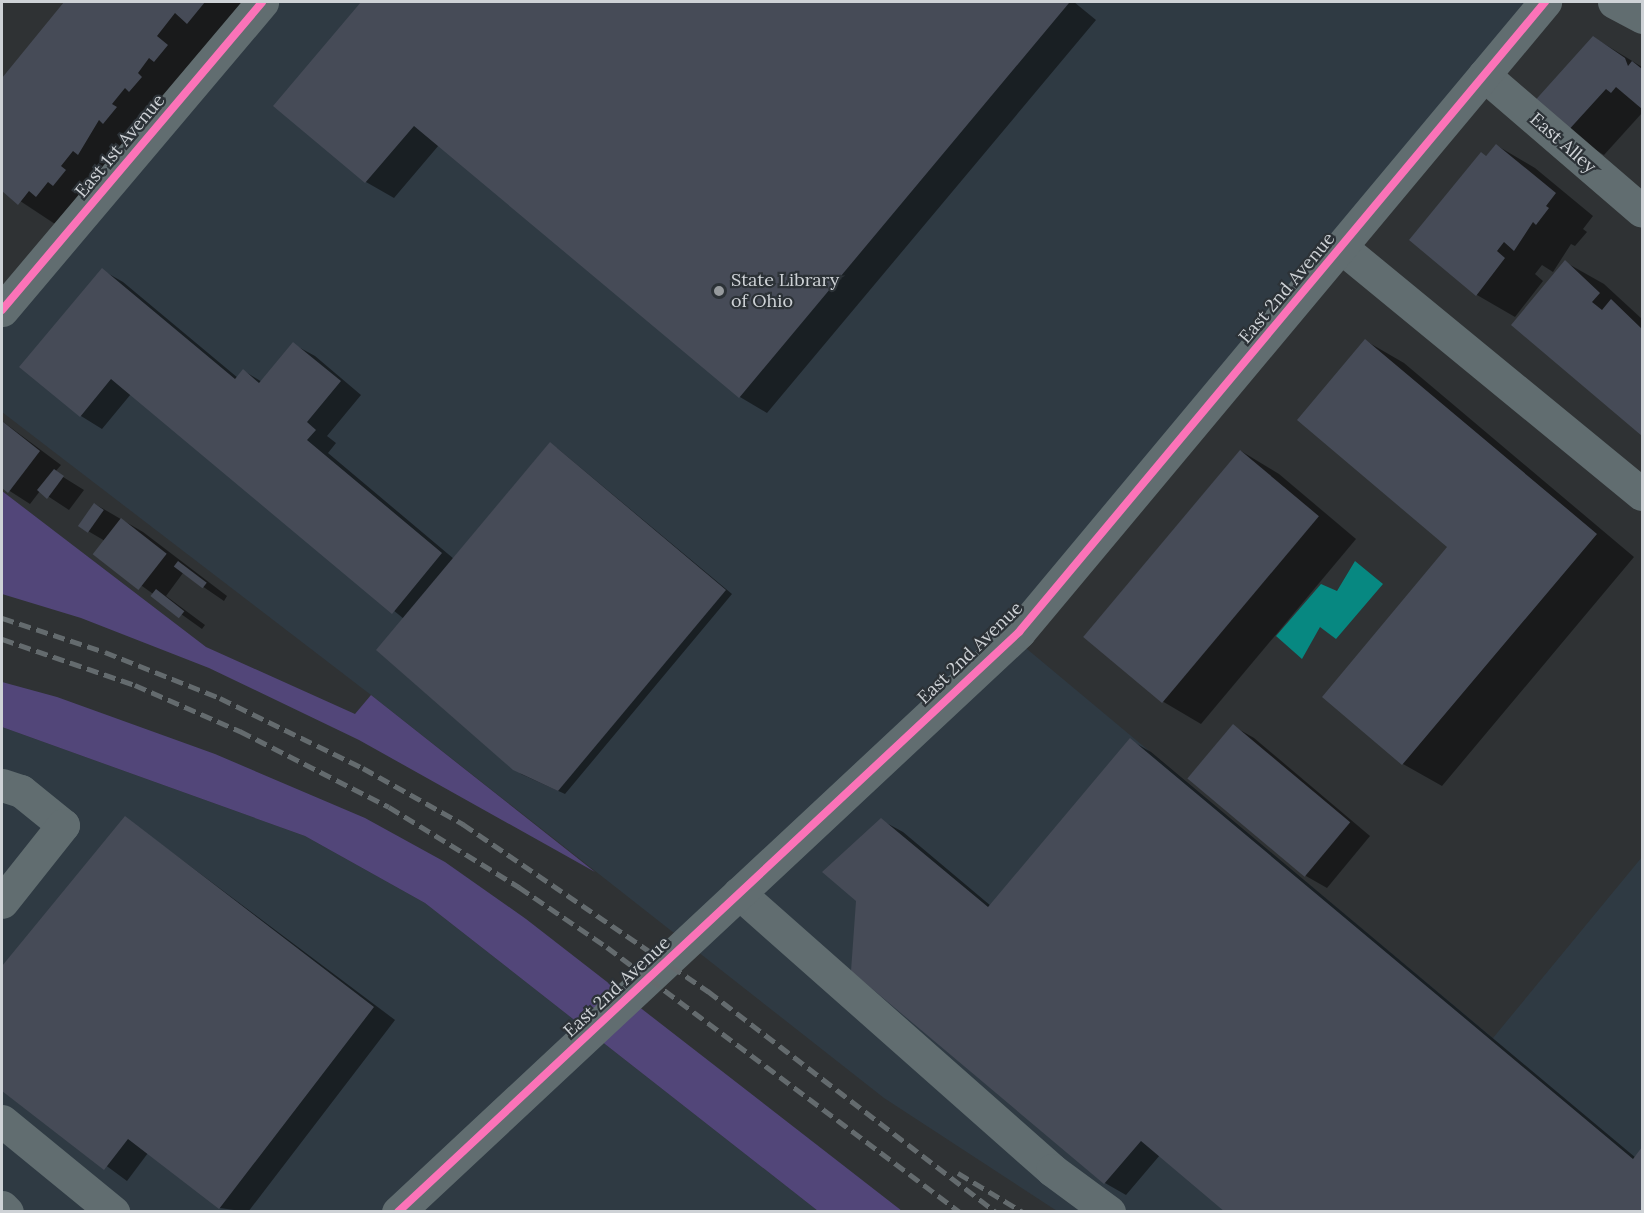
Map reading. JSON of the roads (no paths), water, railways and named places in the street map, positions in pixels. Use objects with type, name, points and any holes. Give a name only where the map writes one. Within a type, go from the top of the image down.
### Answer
[{"type":"street","name":"East 1st Avenue","points":[[2,310],[13,276],[262,2]]},
{"type":"street","name":"East 2nd Avenue","points":[[398,1212],[1019,632],[1545,2]]},
{"type":"street","points":[[1614,2],[1642,17]]},
{"type":"street","name":"East Alley","points":[[1484,75],[1642,211]]},
{"type":"street","points":[[1341,247],[1642,494]]},
{"type":"street","points":[[2,785],[21,791],[63,825],[2,902]]},
{"type":"street","points":[[739,893],[1052,1170],[1109,1212]]},
{"type":"street","points":[[2,1121],[113,1212]]},
{"type":"street","points":[[2,1207],[7,1212]]},
{"type":"water","points":[[1355,561],[1383,584],[1336,639],[1320,627],[1302,659],[1276,636],[1321,584],[1337,591]]},
{"type":"railway","points":[[2,618],[105,652],[220,698],[363,768],[463,824],[708,991],[996,1212]]},
{"type":"railway","points":[[2,639],[135,685],[240,731],[389,807],[519,887],[607,947],[960,1212]]},
{"type":"railway","points":[[958,1173],[1023,1212]]},
{"type":"place","name":"State Library of Ohio","points":[[719,291]]}]
